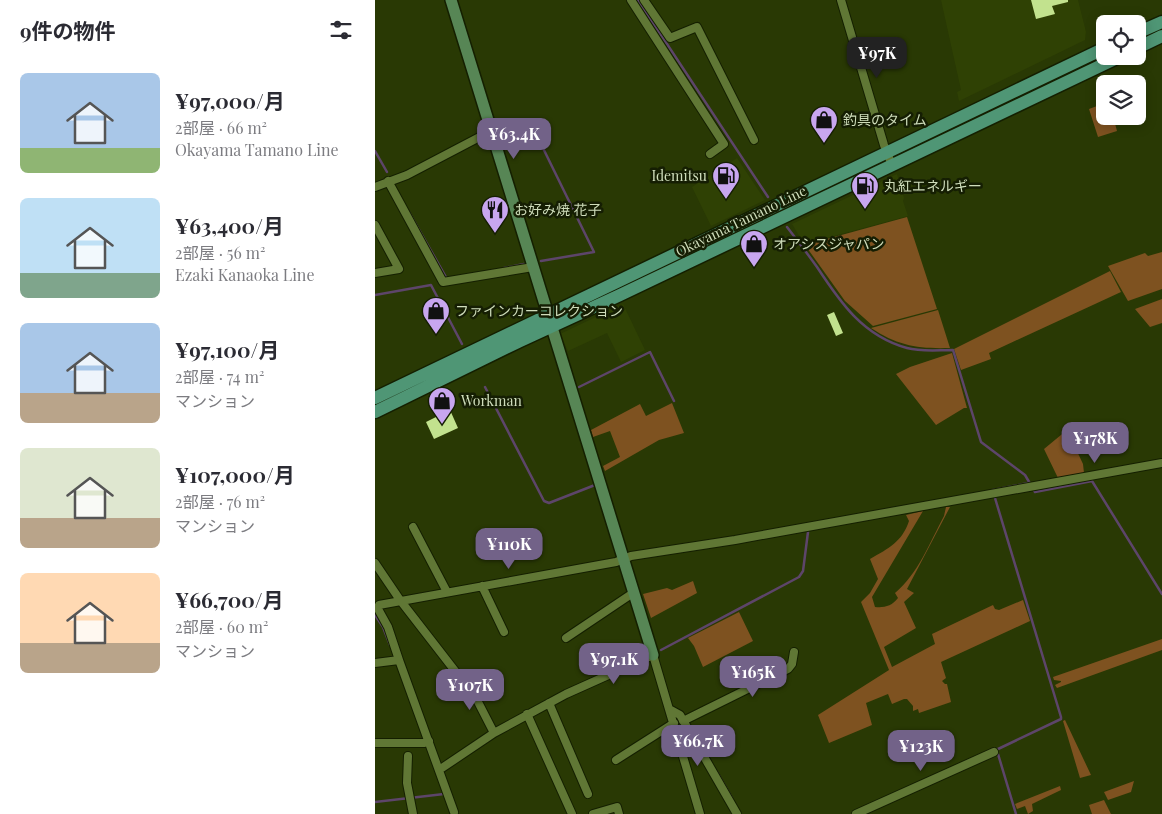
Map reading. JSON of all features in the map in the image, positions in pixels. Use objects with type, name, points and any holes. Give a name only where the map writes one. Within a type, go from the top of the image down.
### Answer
[{"type":"main road","points":[[451,0],[653,655]]},
{"type":"main road","points":[[1146,29],[1162,22]]},
{"type":"main road","points":[[1146,44],[1162,36]]},
{"type":"main road","name":"Okayama Tamano Line","points":[[375,398],[1096,52]]},
{"type":"main road","name":"Okayama Tamano Line","points":[[375,412],[518,342],[1102,65]]},
{"type":"street","points":[[631,0],[724,144],[710,154]]},
{"type":"street","points":[[644,0],[670,38],[697,27],[754,140]]},
{"type":"street","points":[[841,0],[892,166]]},
{"type":"street","points":[[375,187],[407,175],[491,131]]},
{"type":"street","points":[[388,182],[443,282],[533,267]]},
{"type":"street","points":[[375,225],[399,269],[375,273]]},
{"type":"street","points":[[454,812],[397,660],[388,626],[378,609],[379,605],[608,563],[631,556],[735,540],[1162,464]]},
{"type":"street","points":[[413,527],[447,592]]},
{"type":"street","points":[[375,563],[400,600],[476,698],[494,733]]},
{"type":"street","points":[[482,586],[504,632]]},
{"type":"street","points":[[566,638],[633,593]]},
{"type":"street","points":[[683,721],[787,669],[792,664],[795,652]]},
{"type":"street","points":[[439,770],[494,733],[527,714],[653,655],[700,814]]},
{"type":"street","points":[[375,663],[397,660]]},
{"type":"street","points":[[549,703],[587,794]]},
{"type":"street","points":[[669,708],[680,715],[737,814]]},
{"type":"street","points":[[527,714],[572,814]]},
{"type":"street","points":[[616,760],[674,723]]},
{"type":"street","points":[[375,743],[427,742]]},
{"type":"street","points":[[856,814],[994,752]]},
{"type":"street","points":[[407,756],[407,783],[413,814]]},
{"type":"street","points":[[593,814],[617,807],[619,814]]},
{"type":"shaded area","points":[[941,0],[1078,0],[1086,32],[1085,40],[959,101],[957,92],[961,90]]},
{"type":"shaded area","points":[[1096,106],[1096,125],[1115,125],[1117,131],[1098,137],[1089,109]]},
{"type":"shaded area","points":[[737,158],[765,200],[711,226],[692,187]]},
{"type":"shaded area","points":[[897,174],[908,216],[804,244],[792,224]]},
{"type":"shaded area","points":[[907,217],[937,309],[873,326],[845,301],[805,245]]},
{"type":"shaded area","points":[[1162,252],[1162,289],[1128,301],[1108,266],[1145,253],[1148,256]]},
{"type":"shaded area","points":[[1110,271],[1121,292],[989,353],[991,359],[961,370],[954,349]]},
{"type":"shaded area","points":[[1162,299],[1162,323],[1150,327],[1135,309]]},
{"type":"shaded area","points":[[623,304],[645,350],[621,362],[607,333],[568,351],[560,334]]},
{"type":"shaded area","points":[[938,310],[950,348],[928,348],[900,343],[871,328]]},
{"type":"shaded area","points":[[952,353],[967,408],[936,425],[896,374],[910,367]]},
{"type":"shaded area","points":[[672,403],[684,433],[659,440],[605,471],[603,466],[620,457],[610,431],[593,437],[591,430],[640,404],[646,416]]},
{"type":"shaded area","points":[[1067,430],[1083,464],[1084,473],[1058,478],[1044,449]]},
{"type":"shaded area","points":[[946,507],[950,507],[907,589],[914,593],[904,602],[916,628],[884,647],[892,667],[935,644],[932,634],[993,605],[995,609],[999,610],[1023,600],[1030,621],[941,662],[946,678],[942,681],[947,684],[951,702],[919,713],[918,709],[913,711],[913,706],[907,699],[892,704],[888,694],[866,703],[872,725],[829,743],[818,715],[889,670],[861,602],[870,593],[878,579],[870,559],[889,548],[899,539],[909,521],[906,515],[923,511],[872,597],[875,607],[888,606],[898,598],[895,593],[910,577],[923,557],[944,516]]},
{"type":"shaded area","points":[[693,581],[697,593],[651,618],[643,594],[667,588],[672,590]]},
{"type":"shaded area","points":[[739,612],[753,641],[703,667],[694,646],[688,638]]},
{"type":"shaded area","points":[[1162,639],[1162,650],[1057,688],[1055,685],[1061,681],[1054,680],[1053,677]]},
{"type":"shaded area","points":[[1065,720],[1091,775],[1080,778],[1063,721]]},
{"type":"shaded area","points":[[1134,781],[1131,792],[1108,800],[1104,792]]},
{"type":"shaded area","points":[[1060,786],[1061,790],[1032,804],[1033,811],[1028,814],[1025,806],[1017,809],[1015,804]]},
{"type":"shaded area","points":[[1104,800],[1111,814],[1092,814],[1089,805]]},
{"type":"building","points":[[1031,0],[1068,0],[1068,2],[1052,6],[1055,14],[1036,19]]},
{"type":"building","points":[[834,312],[843,333],[836,336],[827,315]]},
{"type":"building","points":[[450,410],[458,428],[434,439],[426,422]]},
{"type":"waterway","points":[[638,0],[768,197]]},
{"type":"waterway","points":[[541,144],[594,252],[541,261]]},
{"type":"waterway","points":[[375,151],[387,172]]},
{"type":"waterway","points":[[409,212],[447,279]]},
{"type":"waterway","points":[[787,227],[844,305],[865,326],[891,343],[907,348],[953,350],[981,442],[1025,475],[1035,492],[1092,481],[1162,594]]},
{"type":"waterway","points":[[504,268],[524,264]]},
{"type":"waterway","points":[[375,295],[431,285],[462,344]]},
{"type":"waterway","points":[[579,387],[650,352],[674,401]]},
{"type":"waterway","points":[[485,387],[544,501],[549,503],[595,485]]},
{"type":"waterway","points":[[993,490],[1028,483]]},
{"type":"waterway","points":[[995,498],[1061,717],[1061,719],[996,750]]},
{"type":"waterway","points":[[661,650],[799,577],[803,571],[808,532]]},
{"type":"waterway","points":[[375,615],[383,627],[390,645]]},
{"type":"waterway","points":[[998,754],[1016,814]]},
{"type":"waterway","points":[[717,772],[732,798]]},
{"type":"waterway","points":[[375,802],[444,794]]},
{"type":"place","name":"釣具のタイム","points":[[824,144]]},
{"type":"place","name":"Idemitsu","points":[[726,200]]},
{"type":"place","name":"丸紅エネルギー","points":[[865,210]]},
{"type":"place","name":"お好み焼 花子","points":[[495,234]]},
{"type":"place","name":"オアシスジャパン","points":[[754,268]]},
{"type":"place","name":"ファインカーコレクション","points":[[436,335]]},
{"type":"place","name":"Workman","points":[[442,425]]}]
